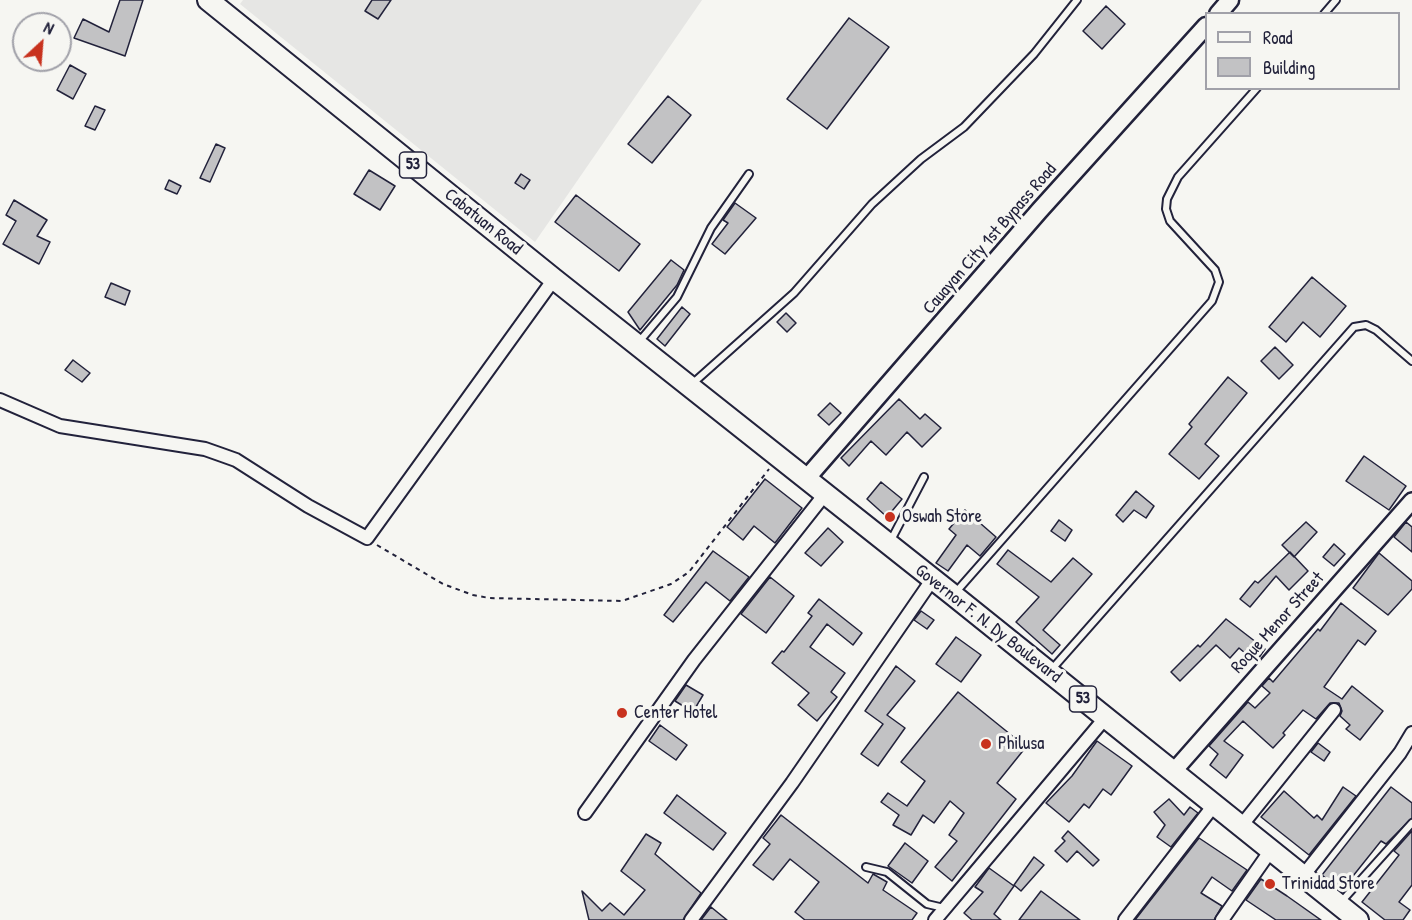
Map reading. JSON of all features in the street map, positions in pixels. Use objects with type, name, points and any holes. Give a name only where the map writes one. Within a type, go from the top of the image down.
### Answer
[{"type":"highway","name":"Cabatuan Road","points":[[208,0],[618,330]]},
{"type":"highway","name":"Governor F. N. Dy Boulevard","points":[[618,330],[1358,920]]},
{"type":"main road","points":[[1220,12],[1230,0]]},
{"type":"main road","name":"Cauayan City 1st Bypass Road","points":[[806,479],[1040,211],[1205,27]]},
{"type":"street","points":[[0,400],[60,426],[205,449],[222,454],[367,538],[554,279]]},
{"type":"street","points":[[585,813],[694,660],[825,494]]},
{"type":"street","name":"Roque Menor Street","points":[[1173,772],[1412,501]]},
{"type":"street","points":[[691,920],[798,773],[932,580]]},
{"type":"street","points":[[1241,826],[1334,710]]},
{"type":"street","points":[[935,920],[1106,717]]},
{"type":"street","points":[[1303,876],[1400,753],[1412,733]]},
{"type":"street","points":[[1125,920],[1214,805]]},
{"type":"street","points":[[1222,920],[1271,850]]},
{"type":"lane","points":[[689,386],[786,301],[872,204],[921,159],[964,127],[1034,54],[1077,0]]},
{"type":"lane","points":[[1326,12],[1336,0]]},
{"type":"lane","points":[[953,595],[1212,301],[1219,282],[1215,270],[1170,221],[1166,209],[1167,199],[1178,177],[1255,90]]},
{"type":"lane","points":[[637,345],[677,297],[711,228],[749,174]]},
{"type":"lane","points":[[1049,672],[1354,327],[1365,325],[1376,330],[1412,361]]},
{"type":"lane","points":[[888,545],[924,477]]},
{"type":"lane","points":[[1339,904],[1412,823]]},
{"type":"lane","points":[[866,867],[887,873],[927,904],[945,909]]},
{"type":"path","points":[[367,538],[443,584],[473,595],[489,598],[622,601],[671,584],[689,572],[778,457]]},
{"type":"shaded area","points":[[243,0],[702,0],[535,242],[240,4]]},
{"type":"building","points":[[120,0],[143,0],[125,56],[74,38],[83,19],[109,32]]},
{"type":"building","points":[[372,0],[391,0],[378,19],[365,11]]},
{"type":"building","points":[[1106,6],[1125,24],[1102,49],[1083,31]]},
{"type":"building","points":[[849,18],[889,47],[827,129],[787,99]]},
{"type":"building","points":[[72,66],[86,74],[73,99],[57,90],[66,72],[72,72]]},
{"type":"building","points":[[668,96],[691,115],[652,163],[628,144]]},
{"type":"building","points":[[95,106],[105,110],[95,130],[85,126]]},
{"type":"building","points":[[216,144],[225,148],[210,182],[200,178]]},
{"type":"building","points":[[369,170],[395,186],[380,210],[354,194]]},
{"type":"building","points":[[521,174],[530,180],[524,189],[515,183]]},
{"type":"building","points":[[169,180],[181,186],[177,194],[165,189]]},
{"type":"building","points":[[576,195],[640,244],[619,271],[555,222]]},
{"type":"building","points":[[14,200],[47,220],[37,236],[50,242],[39,264],[3,244],[16,221],[6,215]]},
{"type":"building","points":[[735,203],[756,218],[725,254],[712,244],[728,223],[723,220]]},
{"type":"building","points":[[671,260],[684,270],[677,285],[640,330],[628,312]]},
{"type":"building","points":[[1312,277],[1346,306],[1320,337],[1303,322],[1286,342],[1269,327]]},
{"type":"building","points":[[111,283],[130,291],[125,305],[105,297]]},
{"type":"building","points":[[682,307],[690,314],[665,346],[657,339]]},
{"type":"building","points":[[786,313],[796,323],[787,332],[777,322]]},
{"type":"building","points":[[1275,347],[1293,365],[1279,379],[1261,361]]},
{"type":"building","points":[[73,360],[90,373],[82,382],[65,370]]},
{"type":"building","points":[[1228,377],[1247,393],[1205,444],[1219,456],[1199,479],[1169,454],[1192,427],[1189,424]]},
{"type":"building","points":[[899,399],[920,419],[925,414],[941,428],[922,447],[907,432],[886,455],[871,441],[849,466],[841,458]]},
{"type":"building","points":[[830,403],[841,413],[829,425],[818,415]]},
{"type":"building","points":[[1364,456],[1406,486],[1389,510],[1346,481]]},
{"type":"building","points":[[765,479],[802,508],[775,543],[754,526],[743,540],[727,527]]},
{"type":"building","points":[[881,482],[902,499],[887,517],[867,499]]},
{"type":"building","points":[[1136,491],[1154,506],[1146,518],[1134,510],[1123,522],[1116,515]]},
{"type":"building","points":[[965,510],[996,537],[980,556],[967,545],[948,571],[936,563],[956,535],[949,529]]},
{"type":"building","points":[[1059,520],[1072,530],[1065,541],[1051,531]]},
{"type":"building","points":[[1306,522],[1317,532],[1294,557],[1282,545]]},
{"type":"building","points":[[1406,522],[1412,527],[1412,552],[1394,537]]},
{"type":"building","points":[[828,528],[843,542],[821,566],[805,553]]},
{"type":"building","points":[[1334,544],[1345,554],[1334,566],[1323,557]]},
{"type":"building","points":[[1008,550],[1051,582],[1073,558],[1092,574],[1043,630],[1060,645],[1052,654],[1016,622],[1039,597],[997,564]]},
{"type":"building","points":[[713,551],[749,577],[730,601],[706,582],[673,622],[664,615]]},
{"type":"building","points":[[1290,552],[1308,571],[1289,590],[1276,576],[1250,607],[1240,599],[1255,581],[1258,583]]},
{"type":"building","points":[[1379,553],[1412,581],[1412,589],[1388,615],[1353,588]]},
{"type":"building","points":[[770,577],[794,596],[766,633],[741,614]]},
{"type":"building","points":[[819,599],[862,633],[853,645],[827,624],[810,647],[845,673],[831,692],[837,697],[817,721],[798,705],[809,693],[772,663],[782,651],[784,652],[812,616],[808,613]]},
{"type":"building","points":[[1341,603],[1376,631],[1365,645],[1358,640],[1324,687],[1342,699],[1352,686],[1383,711],[1360,740],[1346,729],[1350,725],[1340,716],[1342,711],[1339,703],[1330,703],[1316,719],[1303,710],[1273,748],[1243,721],[1224,741],[1243,755],[1226,778],[1210,765],[1218,754],[1209,746],[1248,702],[1255,708],[1270,693],[1262,686],[1269,678],[1273,682],[1318,629],[1320,631]]},
{"type":"building","points":[[921,611],[934,620],[927,629],[914,620]]},
{"type":"building","points":[[1226,619],[1265,649],[1256,662],[1239,648],[1230,658],[1216,645],[1180,681],[1171,672],[1198,645],[1200,647]]},
{"type":"building","points":[[956,637],[981,655],[961,682],[936,664]]},
{"type":"building","points":[[896,666],[915,681],[887,715],[905,728],[878,766],[861,754],[883,724],[865,711]]},
{"type":"building","points":[[686,685],[703,695],[693,712],[675,701]]},
{"type":"building","points":[[958,692],[1026,747],[997,783],[1016,799],[952,881],[935,867],[957,841],[949,835],[964,813],[950,801],[934,823],[923,815],[911,835],[893,825],[899,815],[881,802],[888,793],[907,806],[925,781],[901,762]]},
{"type":"building","points":[[660,725],[687,745],[676,760],[649,741]]},
{"type":"building","points":[[1097,741],[1132,766],[1111,795],[1103,789],[1089,808],[1084,804],[1069,822],[1046,803],[1072,776]]},
{"type":"building","points":[[1318,743],[1330,752],[1324,761],[1311,752]]},
{"type":"building","points":[[1343,787],[1356,796],[1309,855],[1261,817],[1284,791],[1314,818],[1317,815],[1322,820]]},
{"type":"building","points":[[1391,787],[1412,803],[1412,818],[1386,844],[1381,841],[1341,891],[1322,875]]},
{"type":"building","points":[[677,795],[726,833],[713,850],[664,813]]},
{"type":"building","points":[[1169,799],[1184,815],[1190,807],[1198,813],[1171,847],[1157,837],[1165,825],[1154,812]]},
{"type":"building","points":[[781,815],[868,883],[873,874],[887,882],[883,890],[917,913],[912,920],[805,920],[795,912],[819,882],[790,859],[773,880],[753,865],[770,844],[763,838]]},
{"type":"building","points":[[1068,831],[1099,860],[1093,866],[1077,851],[1067,862],[1055,851],[1065,841],[1062,838]]},
{"type":"building","points":[[1412,831],[1412,885],[1399,902],[1410,910],[1403,920],[1385,920],[1362,902],[1399,855],[1394,851]]},
{"type":"building","points":[[646,834],[661,843],[655,854],[701,893],[683,920],[589,920],[582,891],[602,911],[610,903],[624,915],[645,890],[621,871]]},
{"type":"building","points":[[1199,838],[1247,870],[1232,891],[1212,877],[1201,893],[1222,906],[1214,920],[1135,920]]},
{"type":"building","points":[[905,843],[928,861],[912,883],[888,866]]},
{"type":"building","points":[[1034,857],[1044,865],[1021,891],[1014,885]]},
{"type":"building","points":[[989,868],[1014,886],[994,914],[1001,920],[972,920],[964,913],[983,892],[975,887]]},
{"type":"building","points":[[1261,879],[1321,920],[1276,920],[1246,900]]},
{"type":"building","points":[[1041,891],[1080,920],[1019,920]]},
{"type":"building","points":[[711,907],[727,920],[701,920]]},
{"type":"place","name":"Oswah Store","points":[[890,517]]},
{"type":"place","name":"Center Hotel","points":[[622,713]]},
{"type":"place","name":"Philusa","points":[[986,744]]},
{"type":"place","name":"Trinidad Store","points":[[1270,884]]}]
